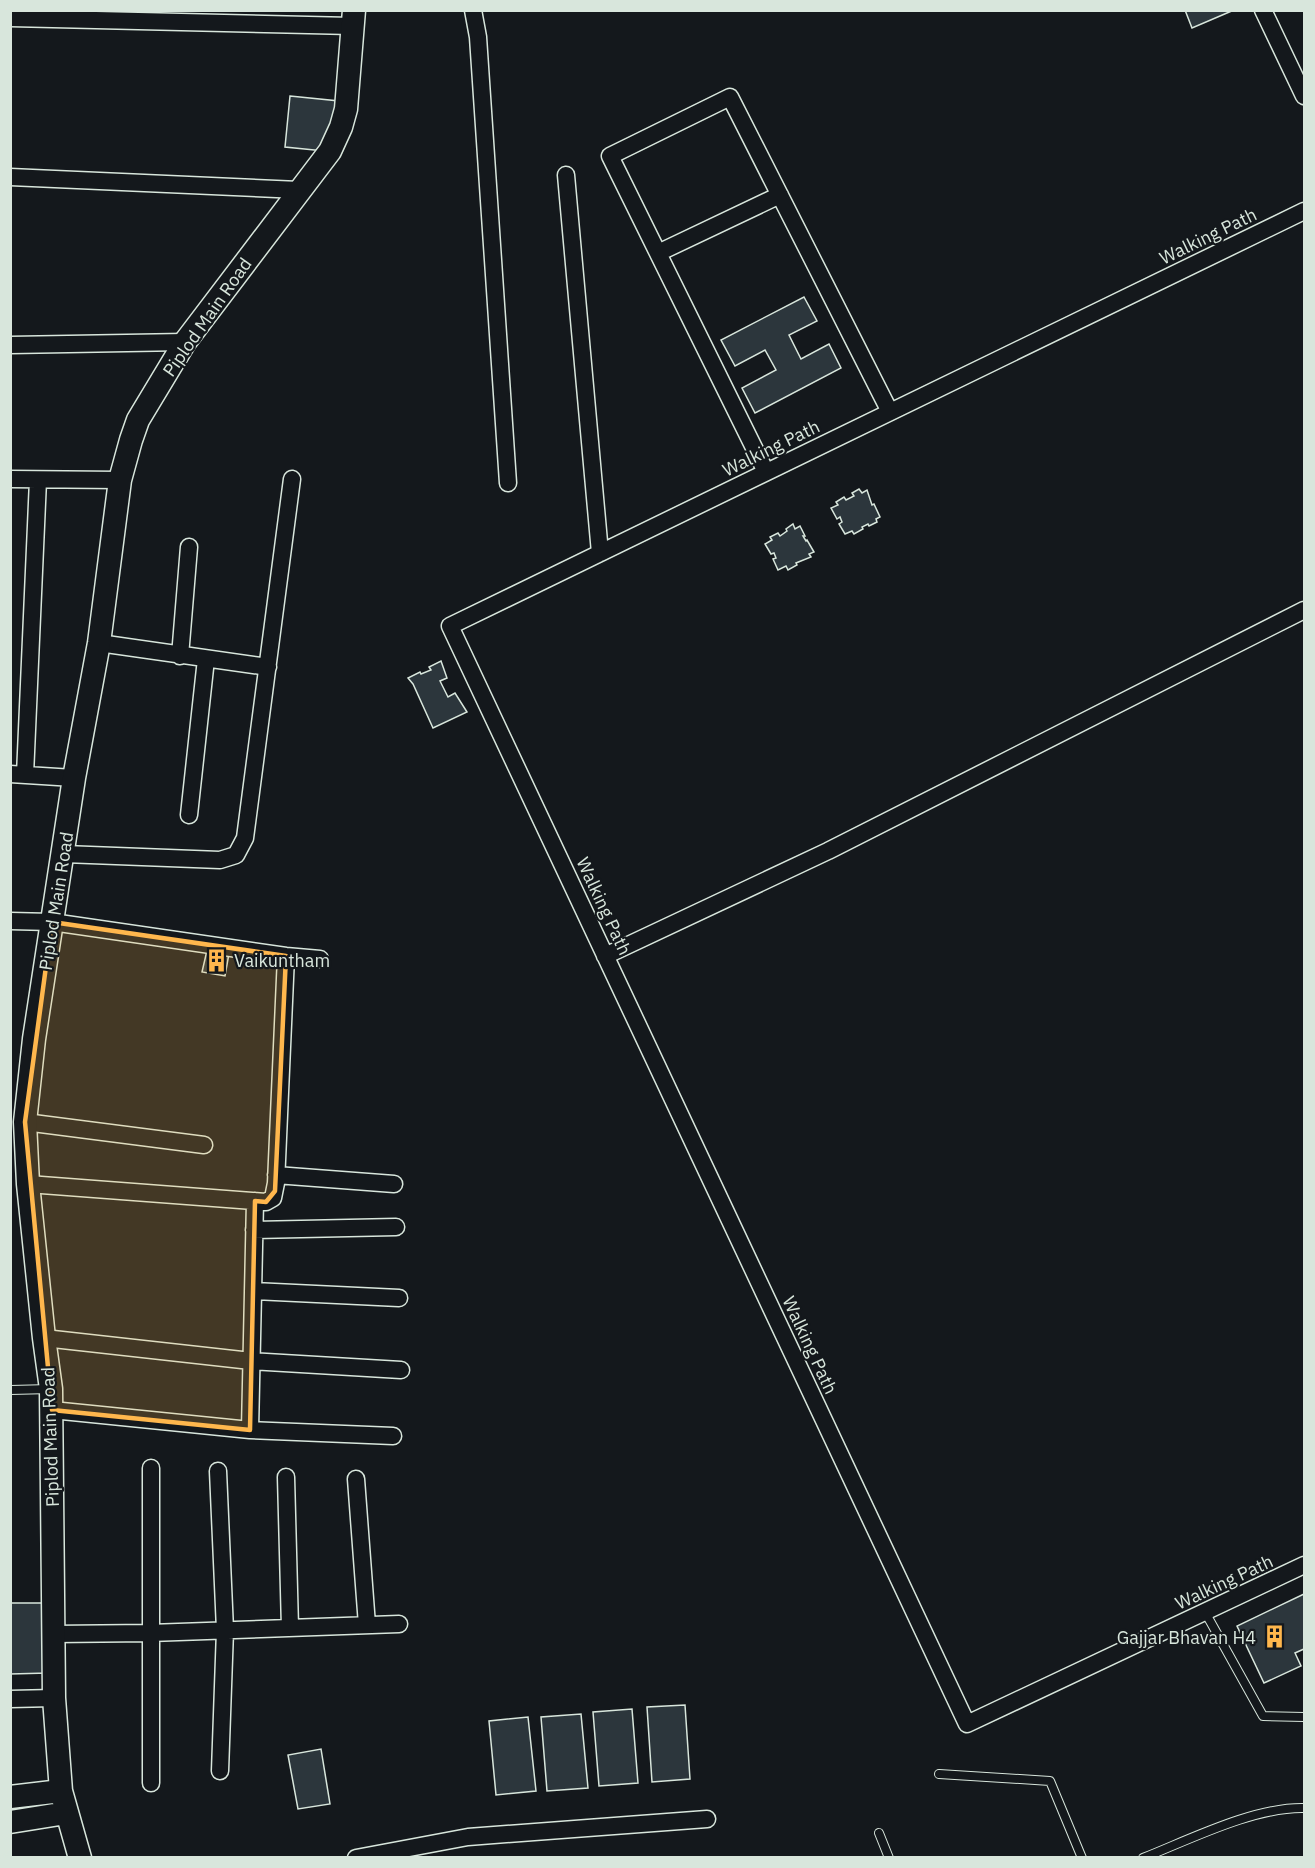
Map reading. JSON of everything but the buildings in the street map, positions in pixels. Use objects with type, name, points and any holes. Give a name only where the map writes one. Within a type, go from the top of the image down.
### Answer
[{"type":"street","points":[[473,10],[478,37],[508,483]]},
{"type":"street","points":[[1263,10],[1305,96]]},
{"type":"street","points":[[10,18],[353,18]]},
{"type":"street","name":"Piplod Main Road","points":[[80,1857],[61,1791],[54,1698],[52,1400],[28,1184],[25,1122],[34,1040],[74,778],[99,643],[120,480],[130,440],[138,420],[185,342],[330,151],[346,109],[353,18]]},
{"type":"street","points":[[766,472],[610,156],[730,97],[890,412]]},
{"type":"street","points":[[566,175],[600,553]]},
{"type":"street","points":[[10,177],[299,190]]},
{"type":"street","points":[[658,253],[780,195]]},
{"type":"street","name":"Walking Path","points":[[1305,211],[450,626],[967,1724],[1305,1565]]},
{"type":"street","points":[[10,345],[185,342]]},
{"type":"street","points":[[10,479],[120,480]]},
{"type":"street","points":[[64,854],[220,860],[236,855],[245,838],[292,479]]},
{"type":"street","points":[[38,480],[18,775],[74,778]]},
{"type":"street","points":[[180,656],[189,547]]},
{"type":"street","points":[[605,956],[828,851],[1305,610]]},
{"type":"street","points":[[99,643],[268,667]]},
{"type":"street","points":[[189,815],[206,659]]},
{"type":"street","points":[[10,921],[52,921],[286,956],[320,959]]},
{"type":"street","points":[[28,1184],[266,1202],[273,1198],[286,956]]},
{"type":"street","points":[[25,1122],[204,1145]]},
{"type":"street","points":[[276,1175],[394,1184]]},
{"type":"street","points":[[250,1430],[255,1201]]},
{"type":"street","points":[[254,1230],[396,1227]]},
{"type":"street","points":[[253,1291],[399,1298]]},
{"type":"street","points":[[44,1338],[251,1361],[401,1370]]},
{"type":"street","points":[[52,1400],[250,1430],[393,1436]]},
{"type":"street","points":[[151,1468],[151,1784]]},
{"type":"street","points":[[218,1471],[225,1630],[220,1771]]},
{"type":"street","points":[[286,1477],[290,1628]]},
{"type":"street","points":[[356,1479],[367,1625]]},
{"type":"street","points":[[53,1634],[150,1633],[399,1624]]},
{"type":"street","points":[[10,1699],[54,1698]]},
{"type":"street","points":[[10,1797],[61,1791]]},
{"type":"street","points":[[10,1822],[66,1813]]},
{"type":"street","points":[[356,1857],[468,1838],[707,1819]]},
{"type":"lane","points":[[10,1390],[52,1400]]},
{"type":"lane","points":[[1205,1612],[1263,1716],[1305,1718]]},
{"type":"lane","points":[[939,1774],[1050,1781],[1082,1857]]},
{"type":"lane","points":[[1143,1857],[1257,1814],[1280,1809],[1305,1808]]},
{"type":"lane","points":[[879,1833],[890,1857]]},
{"type":"highlighted area","points":[[52,922],[286,956],[275,1191],[266,1202],[255,1201],[250,1430],[52,1410],[25,1122]]},
{"type":"place","name":"Vaikuntham","points":[[216,960]]},
{"type":"place","name":"Gajjar Bhavan H4","points":[[1274,1637]]}]
